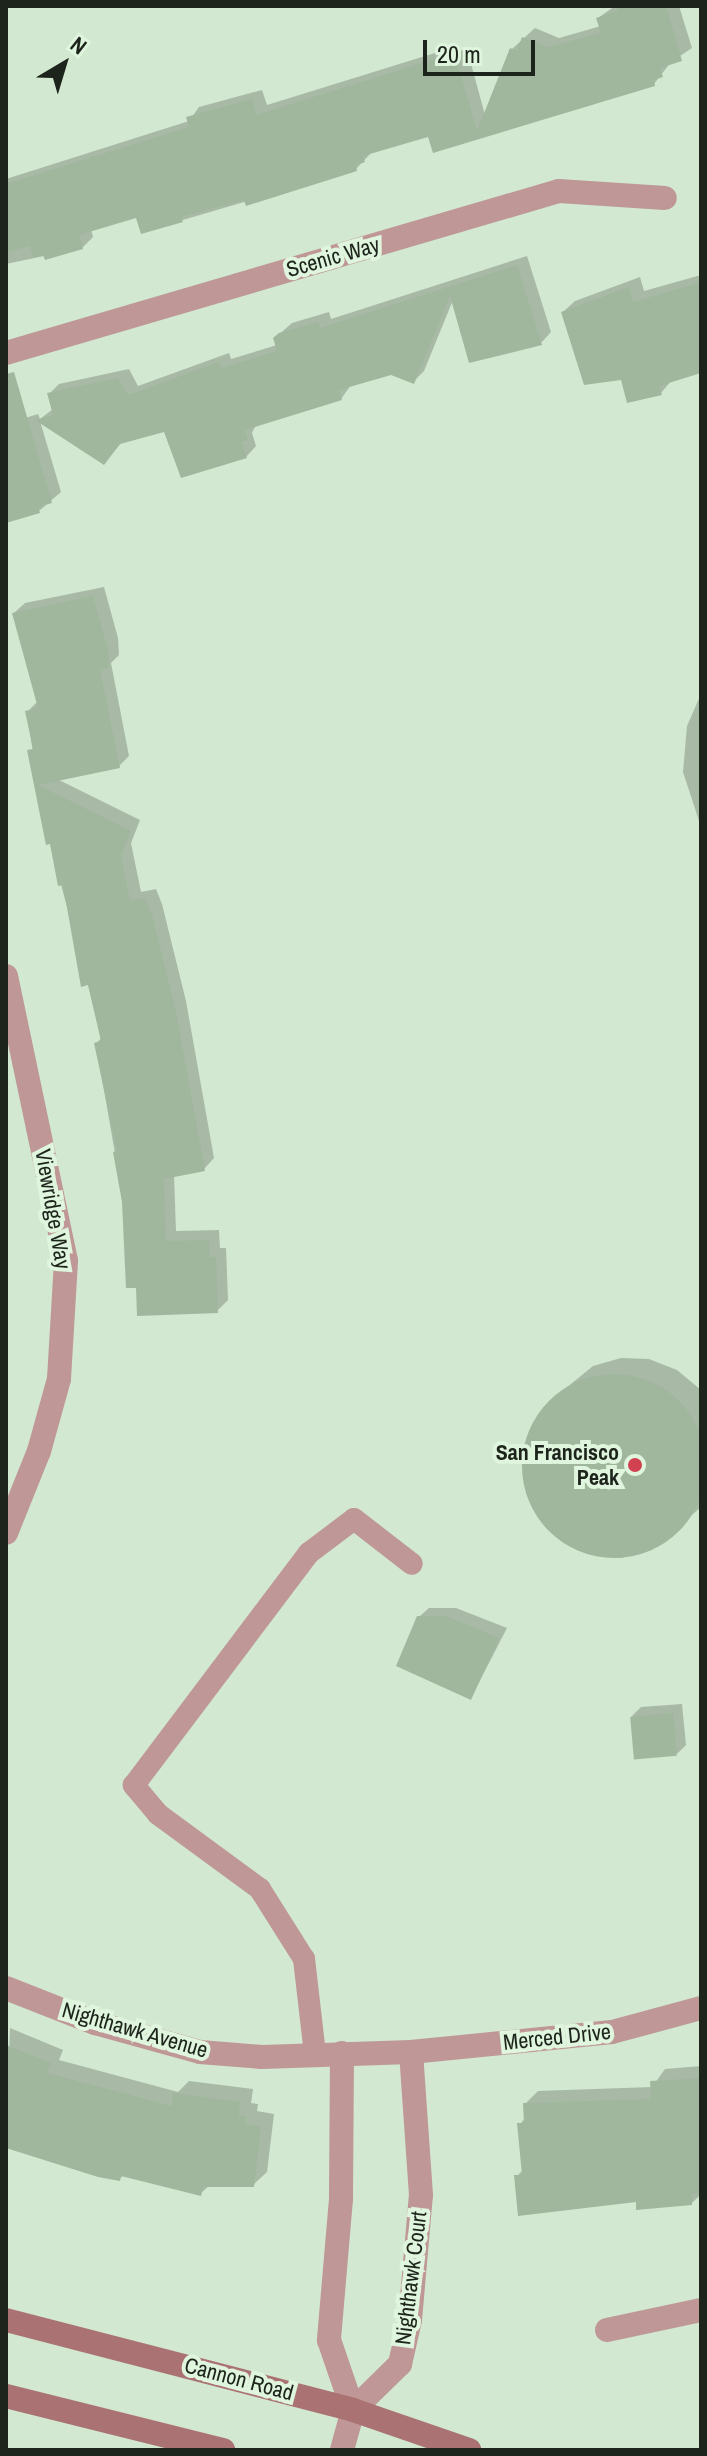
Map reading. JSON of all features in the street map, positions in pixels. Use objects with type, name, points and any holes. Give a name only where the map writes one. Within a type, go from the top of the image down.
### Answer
[{"type":"main road","name":"Cannon Road","points":[[6,2320],[353,2410],[469,2450]]},
{"type":"main road","points":[[6,2396],[223,2450]]},
{"type":"street","name":"Scenic Way","points":[[6,353],[559,191],[665,198]]},
{"type":"street","name":"Viewridge Way","points":[[6,976],[66,1261],[59,1379],[39,1451],[6,1533]]},
{"type":"street","name":"Nighthawk Avenue","points":[[6,1988],[95,2023],[200,2052],[411,2052]]},
{"type":"street","name":"Merced Drive","points":[[411,2052],[612,2032],[701,2008]]},
{"type":"street","name":"Nighthawk Court","points":[[353,2410],[400,2364],[410,2320],[421,2195],[411,2052]]},
{"type":"street","points":[[342,2053],[341,2199],[329,2340],[353,2410],[342,2450]]},
{"type":"street","points":[[607,2330],[701,2310]]},
{"type":"lane","points":[[315,2054],[304,1959],[260,1889],[158,1814],[134,1785],[309,1553],[354,1519],[412,1564]]},
{"type":"building","points":[[616,6],[666,6],[682,61],[660,68],[663,77],[654,80],[655,86],[433,153],[428,137],[363,156],[365,162],[356,165],[357,171],[246,206],[244,200],[181,217],[183,222],[141,234],[136,218],[79,235],[83,249],[45,260],[43,255],[33,258],[30,246],[6,252],[6,184],[189,127],[186,117],[252,99],[256,115],[441,57],[442,63],[456,58],[477,131],[510,48],[517,51],[522,37],[548,47],[601,33],[596,18],[618,11]]},
{"type":"building","points":[[517,265],[542,345],[469,363],[450,296],[414,384],[391,375],[339,390],[342,400],[245,430],[248,440],[241,442],[247,458],[181,478],[164,432],[120,444],[104,465],[35,420],[53,415],[47,393],[118,378],[128,395],[219,362],[221,368],[277,351],[273,338],[279,333],[319,322],[320,328]]},
{"type":"building","points":[[701,282],[701,373],[659,386],[662,395],[627,403],[621,380],[584,385],[561,312],[629,287],[633,302]]},
{"type":"building","points":[[14,372],[52,503],[38,507],[40,513],[6,523],[6,374]]},
{"type":"building","points":[[93,596],[108,650],[109,668],[100,669],[120,768],[38,785],[131,831],[121,855],[130,901],[145,898],[152,915],[176,1012],[205,1171],[164,1179],[166,1241],[209,1240],[210,1257],[216,1257],[218,1313],[137,1316],[136,1288],[126,1288],[122,1202],[113,1152],[117,1151],[94,1043],[101,1041],[88,985],[81,987],[63,885],[58,886],[50,844],[46,845],[27,750],[33,749],[25,711],[38,708],[12,613]]},
{"type":"building","points":[[614,1374],[649,1381],[679,1401],[699,1431],[706,1466],[699,1501],[679,1531],[649,1551],[614,1558],[579,1551],[549,1531],[529,1501],[522,1466],[529,1431],[549,1401],[579,1381]]},
{"type":"building","points":[[417,1616],[446,1616],[499,1638],[471,1700],[396,1666]]},
{"type":"building","points":[[673,1713],[677,1756],[634,1760],[630,1717]]},
{"type":"building","points":[[6,2045],[51,2063],[47,2073],[172,2106],[173,2093],[240,2102],[239,2116],[245,2116],[245,2124],[261,2126],[254,2187],[203,2187],[201,2196],[121,2176],[120,2181],[98,2177],[6,2148]]},
{"type":"building","points":[[701,2078],[701,2193],[692,2194],[692,2205],[636,2210],[636,2202],[518,2216],[514,2175],[522,2175],[517,2123],[524,2123],[523,2103],[651,2099],[650,2081]]},
{"type":"place","name":"San Francisco Peak","points":[[635,1465]]}]
